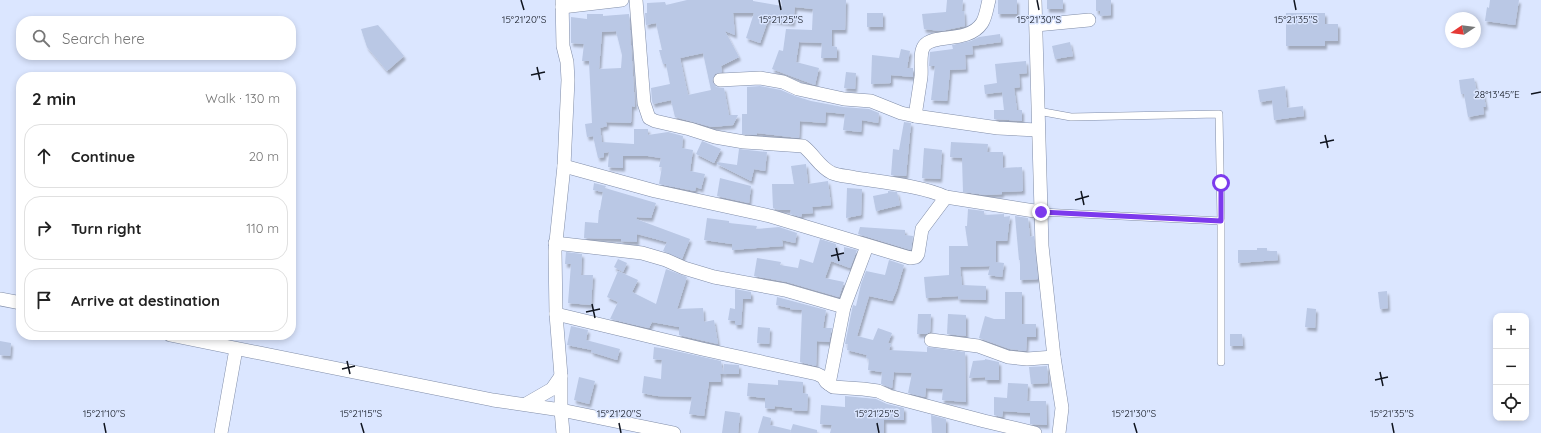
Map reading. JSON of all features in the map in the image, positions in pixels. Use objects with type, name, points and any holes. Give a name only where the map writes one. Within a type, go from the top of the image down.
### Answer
[{"type":"street","points":[[563,433],[561,376],[556,314],[555,244],[564,166],[568,80],[567,62],[563,46],[562,4],[622,0]]},
{"type":"street","points":[[636,0],[644,103],[649,118],[655,121],[690,129],[715,137],[744,142],[803,146],[810,151],[817,162],[832,173],[917,189],[946,197],[1041,212]]},
{"type":"street","points":[[915,116],[922,50],[925,44],[931,41],[964,36],[973,32],[983,22],[989,0]]},
{"type":"street","points":[[1035,0],[1042,246],[1054,357],[1062,408],[1059,433]]},
{"type":"street","points":[[1036,25],[1089,20]]},
{"type":"street","points":[[720,80],[760,78],[783,82],[798,89],[844,99],[871,101],[901,113],[915,116],[998,128],[1038,130]]},
{"type":"street","points":[[564,166],[655,191],[770,216],[910,258],[916,257],[918,254],[922,229],[946,197]]},
{"type":"street","points":[[555,244],[642,253],[714,277],[785,290],[844,307]]},
{"type":"street","points":[[829,384],[844,307],[867,246]]},
{"type":"street","points":[[0,299],[16,302]]},
{"type":"street","points":[[556,314],[697,348],[818,374],[833,387],[878,391],[890,396],[1035,433]]},
{"type":"street","points":[[194,340],[493,400],[561,410],[674,433]]},
{"type":"street","points":[[931,340],[978,346],[1008,357],[1027,359],[1054,357]]},
{"type":"street","points":[[221,433],[236,349]]},
{"type":"street","points":[[526,404],[552,389],[561,376]]},
{"type":"lane","points":[[1038,111],[1071,116],[1219,114],[1221,362]]},
{"type":"lane","points":[[1041,212],[1221,221]]},
{"type":"building","points":[[687,0],[753,0],[782,6],[781,0],[846,0],[845,30],[832,30],[832,46],[837,47],[837,58],[821,58],[822,43],[799,42],[796,62],[819,68],[815,85],[772,69],[779,50],[783,51],[786,29],[812,30],[813,9],[795,7],[793,23],[768,20],[760,43],[746,38],[754,13],[733,13],[735,35],[725,31],[739,57],[721,66],[722,72],[715,74],[712,81],[716,87],[724,88],[729,115],[738,115],[733,125],[712,127],[675,117],[671,100],[653,104],[651,88],[670,84],[666,64],[663,64],[659,50],[662,50],[656,23],[646,25],[645,13],[647,13],[647,3],[665,2],[666,5]],"holes":[[[703,53],[711,90],[688,95],[680,58]]]},
{"type":"building","points":[[947,0],[963,0],[962,11],[964,11],[965,26],[941,31],[924,29],[922,14],[946,12]]},
{"type":"building","points":[[998,0],[1017,0],[1017,14],[998,14]]},
{"type":"building","points":[[1047,0],[1063,0],[1063,9],[1047,9]]},
{"type":"building","points":[[1096,0],[1111,0],[1111,15],[1100,16],[1100,11],[1096,11]]},
{"type":"building","points":[[1490,0],[1519,0],[1515,25],[1485,21],[1487,7],[1489,8]]},
{"type":"building","points":[[867,13],[883,13],[883,27],[867,27]]},
{"type":"building","points":[[1286,13],[1325,13],[1325,24],[1338,24],[1338,41],[1325,41],[1325,46],[1286,46]]},
{"type":"building","points":[[587,14],[603,14],[603,16],[629,14],[635,107],[632,106],[631,123],[606,122],[607,126],[600,128],[602,142],[634,144],[634,129],[648,129],[648,135],[668,132],[683,136],[682,148],[693,150],[690,171],[705,174],[701,189],[696,187],[695,191],[659,184],[662,167],[659,167],[661,158],[648,156],[623,156],[623,168],[608,167],[609,152],[604,153],[604,157],[598,158],[593,136],[587,137],[585,124],[592,123],[589,61],[582,61],[584,44],[571,43],[571,17],[587,19]],"holes":[[[616,31],[622,55],[621,68],[599,69],[602,32]]]},
{"type":"building","points":[[378,25],[404,56],[387,71],[367,47],[361,29]]},
{"type":"building","points":[[1000,34],[1001,42],[972,46],[973,54],[965,55],[966,69],[950,70],[947,101],[931,100],[935,66],[929,66],[930,52],[953,49],[952,45],[971,41],[979,37]]},
{"type":"building","points":[[1070,42],[1073,56],[1055,59],[1052,46]]},
{"type":"building","points":[[901,49],[910,51],[907,68],[913,68],[913,77],[891,75],[891,83],[871,84],[872,55],[899,58]]},
{"type":"building","points":[[1026,61],[1027,73],[1019,74],[1020,87],[1014,88],[1017,110],[1022,110],[1022,121],[994,119],[994,110],[1004,110],[1002,92],[985,94],[984,85],[997,83],[995,64]]},
{"type":"building","points":[[846,72],[856,73],[855,89],[844,88]]},
{"type":"building","points":[[1474,78],[1477,93],[1483,92],[1486,107],[1483,107],[1484,114],[1468,117],[1464,94],[1461,94],[1459,80]]},
{"type":"building","points":[[760,86],[781,90],[811,101],[843,107],[869,109],[879,113],[878,123],[862,120],[861,132],[843,130],[845,114],[826,112],[825,123],[800,121],[799,138],[757,133],[757,135],[742,134],[742,114],[747,114],[747,87]]},
{"type":"building","points":[[1285,86],[1287,108],[1303,106],[1304,116],[1274,120],[1272,100],[1260,102],[1258,90]]},
{"type":"building","points":[[904,122],[911,123],[906,176],[891,175],[893,149],[899,150]]},
{"type":"building","points":[[702,141],[721,149],[714,163],[696,154]]},
{"type":"building","points":[[951,142],[988,144],[987,152],[1003,152],[1003,168],[1022,167],[1023,191],[1002,192],[1002,194],[987,195],[963,192],[962,158],[950,157]]},
{"type":"building","points":[[924,148],[942,150],[940,179],[922,178]]},
{"type":"building","points":[[739,149],[767,152],[765,171],[754,169],[751,181],[717,164],[717,162],[737,165]]},
{"type":"building","points":[[806,164],[808,184],[828,181],[831,205],[812,207],[813,213],[802,214],[801,217],[790,214],[791,210],[779,210],[773,208],[772,184],[794,184],[791,166]]},
{"type":"building","points":[[720,178],[751,186],[749,203],[717,196]]},
{"type":"building","points":[[594,183],[606,186],[605,188],[656,203],[651,218],[637,217],[636,219],[690,239],[682,259],[663,251],[667,242],[637,234],[637,242],[621,241],[621,239],[584,238],[585,222],[598,223],[603,192],[593,190]]},
{"type":"building","points":[[847,188],[862,189],[861,215],[846,218]]},
{"type":"building","points":[[888,191],[897,192],[900,205],[876,211],[873,196],[888,193]]},
{"type":"building","points":[[968,209],[984,211],[984,215],[1004,214],[1004,217],[1010,216],[1007,241],[996,241],[996,262],[1004,263],[1002,277],[988,275],[990,266],[960,267],[962,285],[986,286],[986,300],[958,299],[958,296],[926,298],[924,277],[949,275],[949,246],[968,246],[965,226],[967,226]]},
{"type":"building","points":[[1015,216],[1028,218],[1030,237],[1034,236],[1038,279],[1020,280],[1020,260]]},
{"type":"building","points":[[707,218],[729,221],[729,223],[757,226],[756,229],[779,227],[797,233],[795,243],[782,240],[783,246],[732,250],[732,244],[704,240]]},
{"type":"building","points":[[860,227],[905,230],[905,235],[913,236],[911,250],[858,234]]},
{"type":"building","points":[[820,239],[836,244],[837,255],[844,254],[844,247],[857,250],[850,268],[831,261],[825,278],[844,282],[839,297],[787,282],[754,276],[757,258],[781,262],[780,265],[798,268],[800,259],[813,263]]},
{"type":"building","points":[[1257,248],[1267,248],[1267,251],[1277,251],[1278,260],[1238,263],[1238,250],[1257,250]]},
{"type":"building","points":[[566,252],[582,254],[581,275],[593,275],[591,305],[568,303],[571,264],[565,264]]},
{"type":"building","points":[[618,259],[627,263],[623,272],[614,267]]},
{"type":"building","points":[[889,260],[904,265],[892,301],[869,296],[857,336],[873,340],[878,328],[892,333],[888,343],[891,344],[889,350],[927,352],[927,347],[965,352],[966,402],[942,400],[943,389],[926,388],[925,397],[908,393],[912,373],[894,372],[892,388],[881,384],[882,372],[868,370],[869,359],[866,358],[867,355],[847,350],[848,344],[845,344],[852,309],[853,305],[856,306],[861,284],[866,271],[885,275]]},
{"type":"building","points":[[666,269],[687,277],[677,309],[703,308],[704,322],[714,320],[718,344],[679,335],[679,327],[652,322],[649,328],[610,319],[618,302],[607,297],[618,271],[638,280],[632,292],[656,304]]},
{"type":"building","points":[[735,289],[751,292],[751,299],[743,299],[741,325],[735,325],[735,321],[728,320],[730,308],[735,309]]},
{"type":"building","points":[[1387,291],[1388,308],[1380,309],[1378,292]]},
{"type":"building","points":[[1005,292],[1022,292],[1022,324],[1036,324],[1036,337],[1027,337],[1026,351],[1010,349],[979,338],[985,316],[994,319],[1005,319]]},
{"type":"building","points":[[777,297],[826,310],[823,328],[832,328],[829,342],[817,341],[816,366],[800,362],[802,310],[790,309],[776,305]]},
{"type":"building","points":[[1307,308],[1316,309],[1315,328],[1305,327]]},
{"type":"building","points":[[918,314],[931,314],[930,332],[926,334],[917,334]]},
{"type":"building","points":[[948,314],[966,315],[966,336],[947,334]]},
{"type":"building","points":[[571,326],[588,330],[586,340],[620,349],[617,360],[591,352],[592,350],[567,345]]},
{"type":"building","points":[[758,327],[770,328],[769,344],[757,343]]},
{"type":"building","points":[[1230,334],[1242,334],[1243,346],[1230,346]]},
{"type":"building","points":[[0,341],[11,343],[10,356],[0,355]]},
{"type":"building","points":[[654,347],[721,361],[723,374],[720,374],[721,382],[709,382],[704,416],[689,414],[692,397],[657,396],[642,393],[644,376],[661,379],[662,360],[653,359]]},
{"type":"building","points":[[985,359],[999,362],[999,380],[985,380],[985,377],[969,378],[973,361]]},
{"type":"building","points":[[724,364],[739,365],[739,374],[723,374]]},
{"type":"building","points":[[1047,366],[1048,383],[1031,384],[1029,367]]},
{"type":"building","points":[[579,377],[595,381],[589,404],[574,400]]},
{"type":"building","points":[[778,380],[803,382],[803,393],[808,394],[807,411],[792,410],[792,408],[775,406],[774,409],[765,408],[765,398],[747,396],[748,383],[778,385]]},
{"type":"building","points":[[1008,383],[1028,384],[1027,401],[1046,401],[1047,425],[1030,424],[1030,413],[1003,411],[1002,417],[994,415],[994,397],[1007,398]]},
{"type":"building","points":[[845,396],[876,399],[887,404],[904,408],[904,420],[884,420],[884,433],[830,433],[832,425],[820,424],[821,405],[845,407]]},
{"type":"building","points":[[725,411],[740,413],[738,433],[722,433]]},
{"type":"building","points":[[931,415],[946,419],[946,433],[932,433]]},
{"type":"building","points":[[763,416],[771,418],[770,425],[791,430],[790,433],[758,433]]},
{"type":"building","points":[[793,424],[817,430],[817,433],[790,433]]},
{"type":"route","points":[[1041,212],[1221,221],[1221,183]]}]
